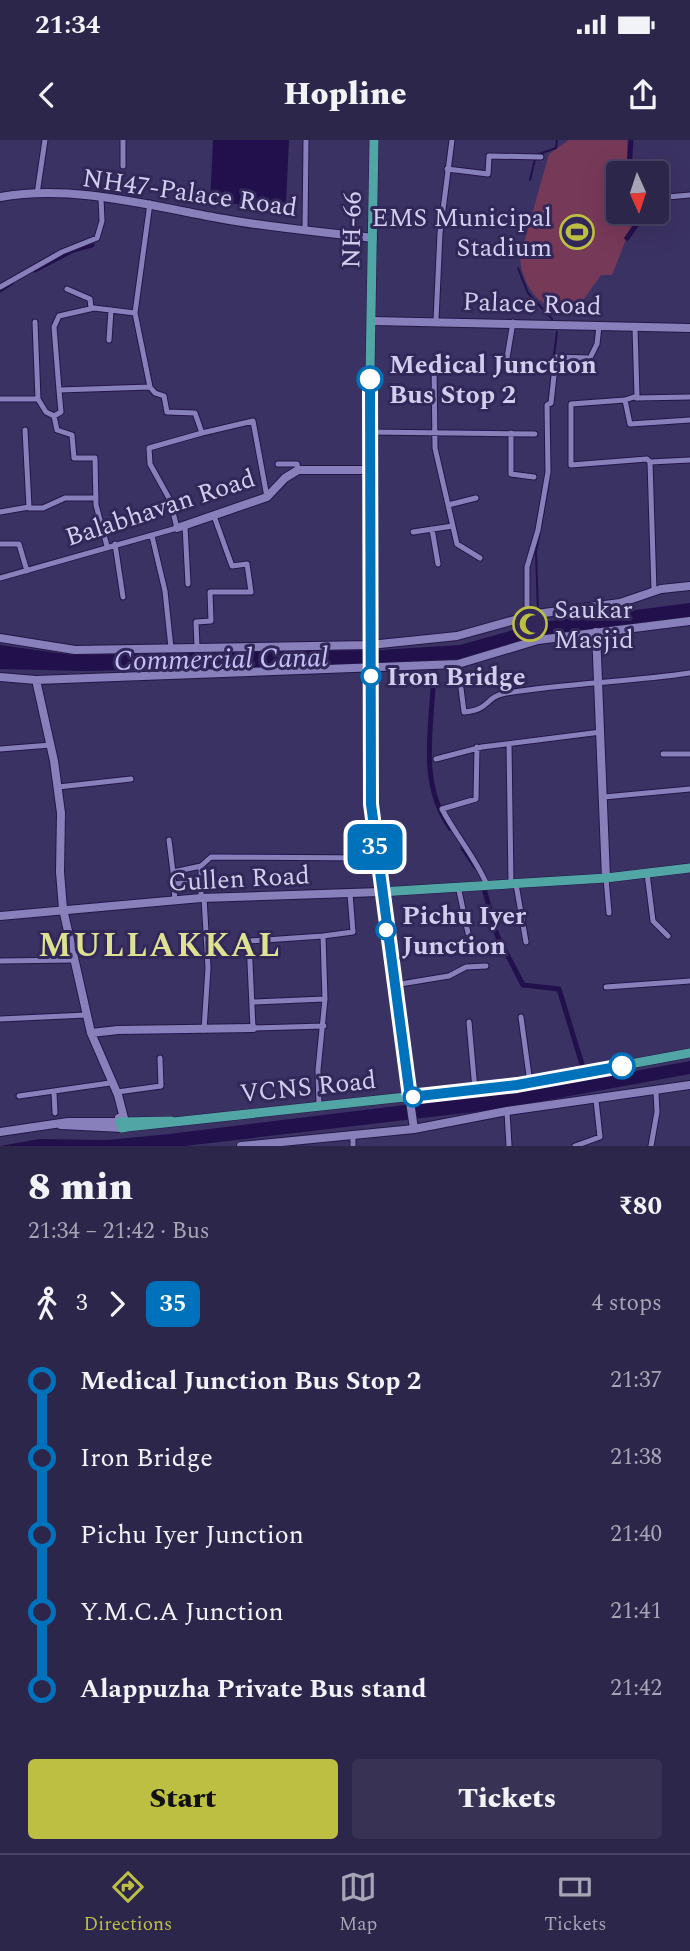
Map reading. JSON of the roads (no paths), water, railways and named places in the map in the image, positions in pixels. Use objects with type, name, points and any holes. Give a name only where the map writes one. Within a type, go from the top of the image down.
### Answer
[{"type":"main road","name":"NH-66","points":[[370,646],[368,470],[373,321],[374,140]]},
{"type":"main road","name":"NH47-Palace Road","points":[[0,197],[37,194],[150,203],[225,219],[373,238]]},
{"type":"main road","name":"Palace Road","points":[[373,321],[436,320],[690,328]]},
{"type":"main road","points":[[298,471],[368,470]]},
{"type":"main road","name":"Balabhavan Road","points":[[181,527],[267,497],[285,478],[298,471]]},
{"type":"main road","points":[[0,638],[75,650],[370,646],[457,636],[535,614],[620,603],[654,591],[690,586]]},
{"type":"main road","points":[[0,677],[36,680],[244,670],[458,664],[528,642],[690,621]]},
{"type":"main road","points":[[596,632],[606,878]]},
{"type":"main road","points":[[370,646],[371,804],[380,892],[414,1127]]},
{"type":"main road","points":[[0,1132],[61,1125],[124,1125],[91,1033],[63,909],[58,787],[36,680]]},
{"type":"main road","name":"Cullen Road","points":[[0,916],[203,897],[350,894],[606,878],[690,868]]},
{"type":"main road","points":[[91,1033],[118,1030],[253,1028]]},
{"type":"main road","name":"VCNS Road","points":[[124,1125],[410,1099],[530,1083],[690,1053]]},
{"type":"main road","points":[[241,1146],[414,1127],[690,1085]]},
{"type":"street","points":[[37,194],[45,140]]},
{"type":"street","points":[[123,140],[123,166]]},
{"type":"street","points":[[305,230],[306,140]]},
{"type":"street","points":[[436,320],[447,169],[452,140]]},
{"type":"street","points":[[447,169],[488,173],[489,156],[541,157]]},
{"type":"street","points":[[669,197],[690,195]]},
{"type":"street","points":[[0,287],[62,251],[97,238],[102,221],[101,198]]},
{"type":"street","points":[[150,203],[135,313],[150,387],[155,393],[164,396],[167,412],[195,412],[202,433]]},
{"type":"street","points":[[67,289],[90,299],[91,308]]},
{"type":"street","points":[[54,416],[61,412],[56,321],[65,313],[91,308],[135,313]]},
{"type":"street","points":[[109,340],[111,310]]},
{"type":"street","points":[[35,322],[38,399],[46,412],[54,416]]},
{"type":"street","points":[[506,363],[513,323]]},
{"type":"street","points":[[535,614],[527,567],[538,530],[548,472],[549,404],[556,356],[590,358],[597,344],[599,326]]},
{"type":"street","points":[[635,328],[636,398]]},
{"type":"street","points":[[434,362],[438,474],[458,546],[480,558]]},
{"type":"street","points":[[59,390],[150,387]]},
{"type":"street","points":[[654,591],[650,463],[647,459],[571,465],[571,404],[636,398],[690,397]]},
{"type":"street","points":[[0,399],[38,399]]},
{"type":"street","points":[[625,400],[629,424],[690,419]]},
{"type":"street","points":[[54,416],[57,430],[72,435],[74,458],[95,458],[98,519],[107,547]]},
{"type":"street","points":[[188,584],[181,527],[150,464],[149,448],[253,421],[267,497]]},
{"type":"street","points":[[25,430],[29,508]]},
{"type":"street","points":[[369,432],[535,434]]},
{"type":"street","points":[[511,433],[511,474],[534,477]]},
{"type":"street","points":[[650,463],[690,460]]},
{"type":"street","points":[[278,464],[297,464],[298,471]]},
{"type":"street","points":[[0,512],[43,508],[65,498],[96,498]]},
{"type":"street","points":[[448,505],[475,498]]},
{"type":"street","points":[[197,648],[196,622],[211,621],[210,592],[251,592],[247,564],[232,566],[214,516]]},
{"type":"street","points":[[413,532],[453,526]]},
{"type":"street","name":"Balabhavan Road","points":[[0,578],[181,527]]},
{"type":"street","points":[[432,529],[438,564]]},
{"type":"street","points":[[152,536],[165,590],[171,648]]},
{"type":"street","points":[[0,544],[19,544],[27,571]]},
{"type":"street","points":[[115,544],[123,597]]},
{"type":"street","points":[[458,664],[464,712],[481,710],[499,695],[561,684],[600,684],[690,673]]},
{"type":"street","points":[[436,759],[454,757],[477,747],[601,732]]},
{"type":"street","points":[[509,744],[513,884],[526,942]]},
{"type":"street","points":[[0,749],[51,745]]},
{"type":"street","points":[[477,747],[476,799],[442,808],[465,843],[468,853],[477,863],[483,885]]},
{"type":"street","points":[[663,754],[690,754]]},
{"type":"street","points":[[58,787],[131,779]]},
{"type":"street","points":[[604,797],[690,789]]},
{"type":"street","points":[[169,840],[175,901]]},
{"type":"street","points":[[173,872],[201,866],[211,857],[376,858]]},
{"type":"street","points":[[201,866],[208,968],[204,1030]]},
{"type":"street","points":[[647,873],[653,921],[668,936]]},
{"type":"street","points":[[606,878],[609,914]]},
{"type":"street","points":[[174,884],[201,881]]},
{"type":"street","points":[[458,886],[468,933]]},
{"type":"street","points":[[324,1026],[253,1028],[250,940],[353,932],[350,894]]},
{"type":"street","points":[[319,1106],[318,1070],[325,999],[323,936]]},
{"type":"street","points":[[0,961],[74,960]]},
{"type":"street","points":[[394,985],[449,976],[466,967],[486,966]]},
{"type":"street","points":[[606,987],[690,981]]},
{"type":"street","points":[[253,1002],[325,999]]},
{"type":"street","points":[[0,1019],[86,1015]]},
{"type":"street","points":[[521,1017],[530,1083]]},
{"type":"street","points":[[469,1021],[475,1090]]},
{"type":"street","points":[[19,1096],[112,1087],[125,1093],[161,1086],[160,1058]]},
{"type":"street","points":[[54,1092],[55,1113]]},
{"type":"street","points":[[651,1146],[657,1112],[656,1092]]},
{"type":"street","points":[[575,1146],[600,1137],[596,1100]]},
{"type":"street","points":[[507,1111],[509,1146]]},
{"type":"street","points":[[353,1135],[353,1146]]},
{"type":"water","points":[[213,140],[289,140],[286,204],[283,208],[210,202]]},
{"type":"water","name":"Commercial Canal","points":[[690,603],[690,617],[536,637],[460,659],[376,664],[85,671],[0,669],[0,645],[72,655],[380,650],[460,645],[542,622]]},
{"type":"water","points":[[690,1061],[690,1074],[499,1109],[185,1146],[0,1146],[39,1139],[107,1140],[169,1134],[543,1088]]},
{"type":"waterway","points":[[530,180],[536,155],[556,148],[557,140]]},
{"type":"waterway","points":[[630,161],[631,140]]},
{"type":"waterway","points":[[627,238],[637,224]]},
{"type":"waterway","points":[[35,270],[73,250],[92,245]]},
{"type":"waterway","points":[[518,268],[528,293],[552,319]]},
{"type":"waterway","points":[[0,290],[11,283]]},
{"type":"waterway","points":[[554,355],[557,332]]},
{"type":"waterway","points":[[549,400],[553,361]]},
{"type":"waterway","points":[[550,423],[550,459]]},
{"type":"waterway","points":[[538,612],[536,552],[549,482]]},
{"type":"waterway","points":[[434,664],[430,769],[433,789],[450,828]]},
{"type":"waterway","points":[[463,848],[475,866]]},
{"type":"waterway","points":[[483,885],[497,935],[523,985],[559,989],[588,1084]]},
{"type":"place","name":"EMS Municipal Stadium","points":[[577,232]]},
{"type":"place","name":"Medical Junction Bus Stop 2","points":[[370,379]]},
{"type":"place","name":"Saukar Masjid","points":[[530,624]]},
{"type":"place","name":"Iron Bridge","points":[[371,676]]},
{"type":"place","name":"Pichu Iyer Junction","points":[[386,930]]},
{"type":"district","name":"MULLAKKAL","points":[[160,944]]}]
